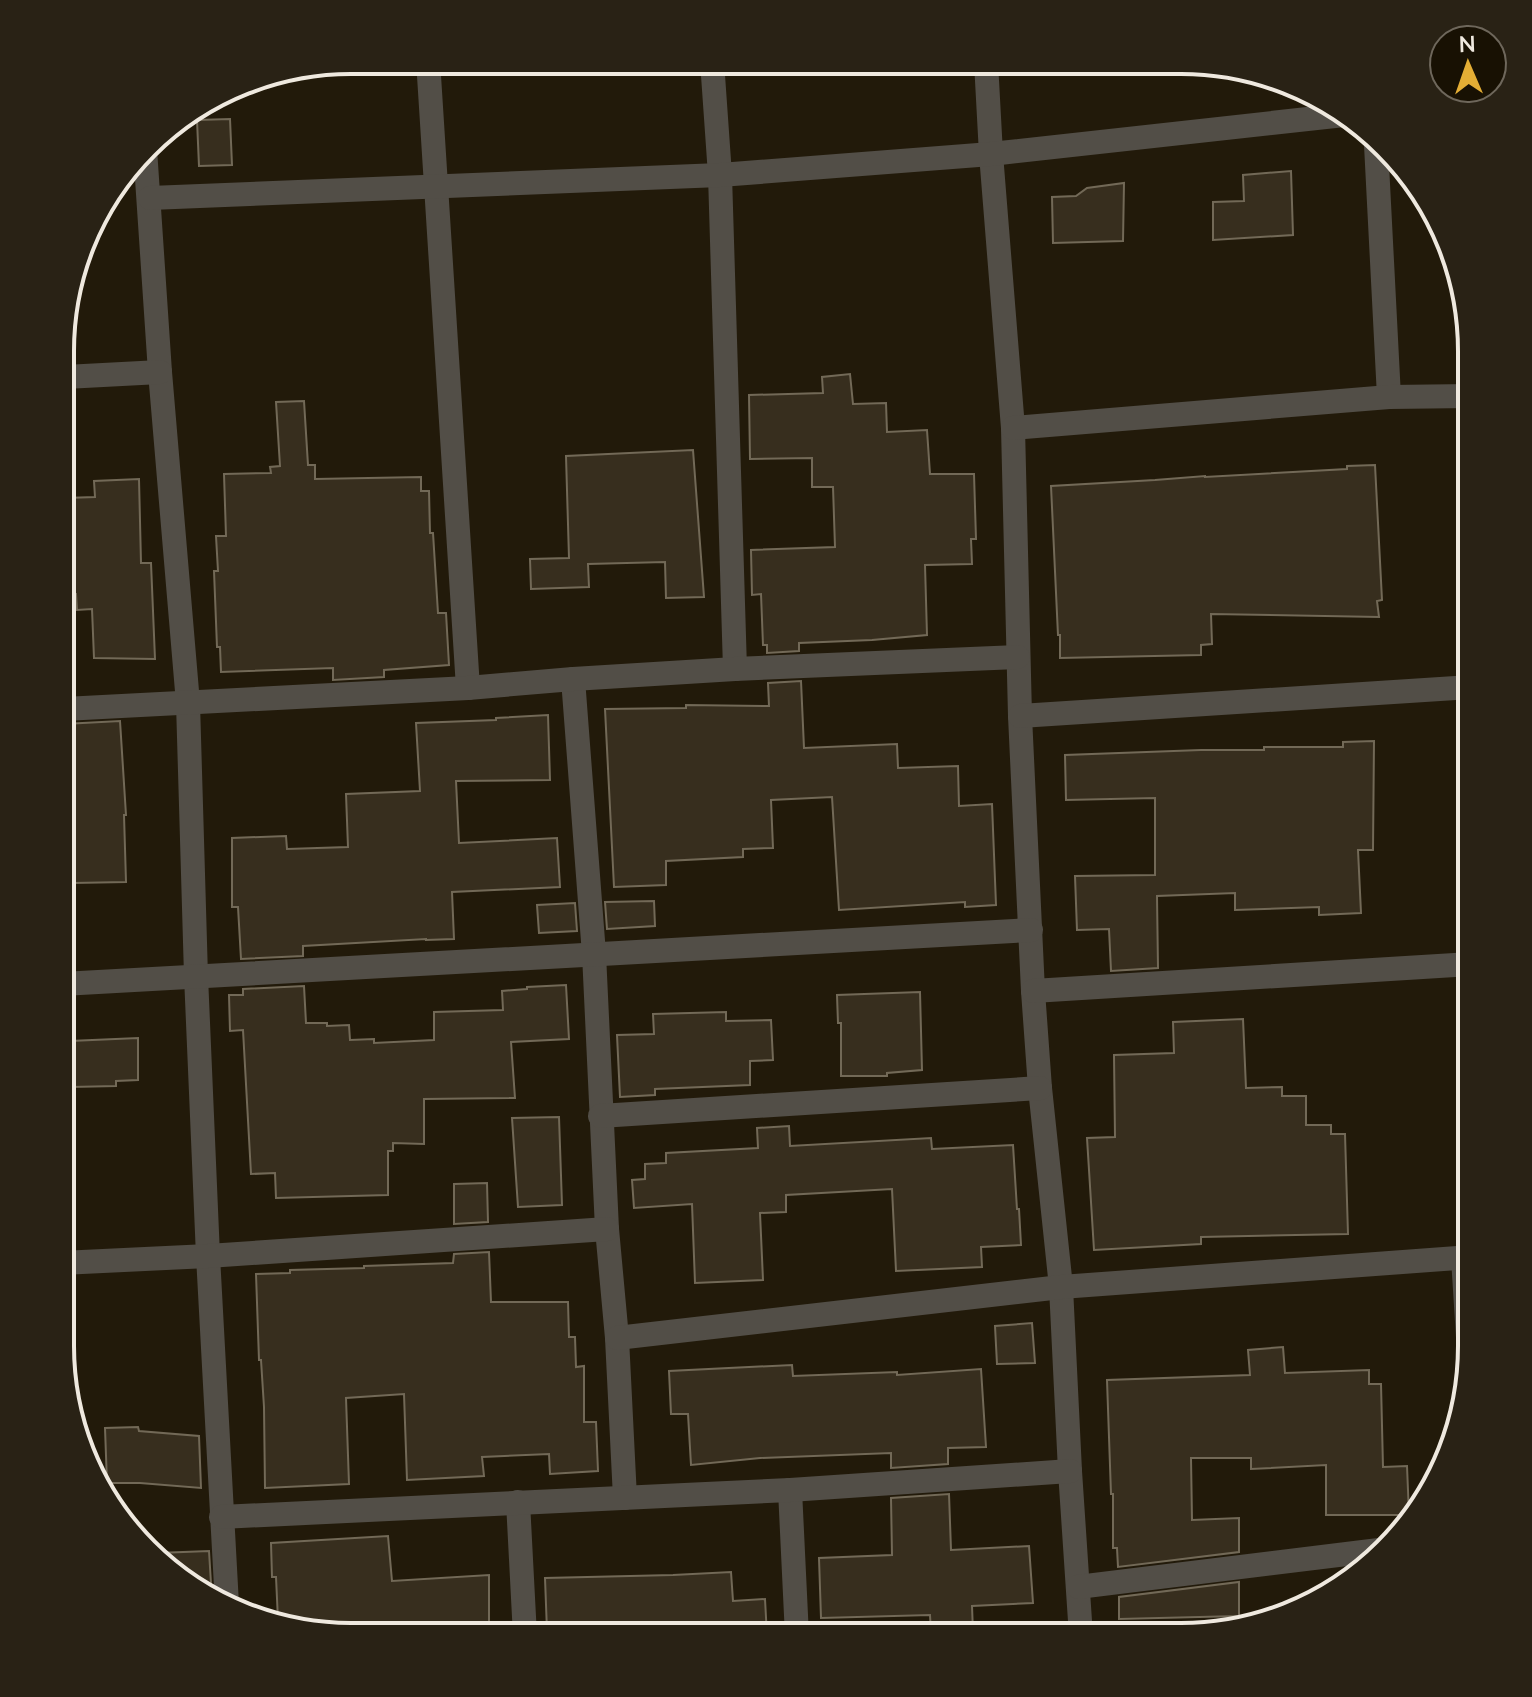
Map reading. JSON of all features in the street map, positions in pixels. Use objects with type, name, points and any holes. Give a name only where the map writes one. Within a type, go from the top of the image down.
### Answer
[{"type":"street","points":[[987,74],[1013,428],[1020,716],[1033,991],[1061,1287],[1080,1622]]},
{"type":"street","points":[[429,75],[468,688]]},
{"type":"street","points":[[713,75],[720,175],[735,669]]},
{"type":"street","points":[[150,198],[720,175],[991,154],[1329,117]]},
{"type":"street","points":[[1377,156],[1389,397]]},
{"type":"street","points":[[147,164],[160,372],[188,703],[208,1256],[226,1593]]},
{"type":"street","points":[[74,377],[160,372]]},
{"type":"street","points":[[1013,428],[1389,397],[1457,396]]},
{"type":"street","points":[[74,708],[468,688],[735,669],[1018,657]]},
{"type":"street","points":[[573,679],[594,954],[600,1116],[617,1338],[625,1498]]},
{"type":"street","points":[[1020,716],[1457,688]]},
{"type":"street","points":[[75,983],[1031,930]]},
{"type":"street","points":[[1033,991],[1457,965]]},
{"type":"street","points":[[600,1116],[1040,1088]]},
{"type":"street","points":[[75,1262],[607,1229]]},
{"type":"street","points":[[617,1338],[1061,1287],[1457,1259]]},
{"type":"street","points":[[221,1517],[790,1490],[1070,1471]]},
{"type":"street","points":[[790,1490],[796,1622]]},
{"type":"street","points":[[518,1502],[524,1622]]},
{"type":"street","points":[[1078,1587],[1366,1552]]},
{"type":"building","points":[[230,119],[232,165],[199,166],[199,120]]},
{"type":"building","points":[[1291,171],[1293,235],[1213,240],[1213,202],[1244,201],[1243,175]]},
{"type":"building","points":[[1124,183],[1123,241],[1053,243],[1052,197],[1076,196],[1087,188]]},
{"type":"building","points":[[850,374],[853,404],[886,403],[887,432],[927,430],[930,474],[974,474],[976,539],[971,539],[972,564],[925,565],[927,635],[799,643],[799,651],[767,653],[767,645],[763,645],[761,594],[752,595],[751,550],[835,547],[833,487],[812,487],[812,458],[750,459],[749,395],[823,393],[822,377]]},
{"type":"building","points":[[304,401],[308,465],[315,465],[315,479],[421,477],[421,491],[429,491],[438,613],[446,613],[449,665],[384,670],[384,677],[333,680],[333,668],[221,672],[214,571],[218,571],[216,536],[226,536],[224,474],[271,473],[270,467],[280,466],[276,402]]},
{"type":"building","points":[[693,450],[704,597],[666,598],[665,562],[588,564],[589,587],[531,589],[530,559],[569,558],[566,456]]},
{"type":"building","points":[[1375,465],[1382,600],[1377,601],[1379,617],[1211,614],[1212,644],[1201,645],[1201,655],[1060,658],[1051,486]]},
{"type":"building","points":[[139,479],[141,563],[151,563],[155,659],[94,658],[92,609],[77,610],[74,498],[95,497],[94,481]]},
{"type":"building","points":[[801,681],[804,748],[897,744],[898,768],[958,766],[959,806],[992,804],[996,905],[965,907],[965,902],[839,910],[832,797],[771,800],[773,848],[743,849],[743,857],[666,861],[666,885],[614,887],[605,709],[686,708],[686,705],[769,706],[768,683]]},
{"type":"building","points":[[548,715],[550,780],[456,781],[459,843],[557,838],[560,887],[452,892],[454,939],[303,946],[303,956],[241,959],[238,907],[232,907],[232,838],[286,836],[287,849],[348,847],[346,794],[420,791],[416,723]]},
{"type":"building","points":[[120,721],[126,815],[126,882],[75,883],[74,723]]},
{"type":"building","points":[[1374,741],[1373,850],[1358,850],[1361,913],[1319,915],[1319,907],[1235,910],[1235,893],[1157,896],[1158,968],[1111,971],[1109,929],[1077,930],[1075,876],[1155,875],[1155,798],[1066,800],[1065,755],[1343,747],[1343,742]]},
{"type":"building","points":[[654,901],[655,926],[607,929],[605,902]]},
{"type":"building","points":[[575,903],[577,931],[539,933],[537,905]]},
{"type":"building","points":[[566,985],[569,1039],[511,1042],[515,1098],[424,1099],[424,1144],[393,1143],[393,1151],[388,1151],[388,1195],[276,1198],[275,1173],[251,1174],[243,1030],[230,1031],[229,995],[243,995],[243,989],[304,986],[306,1023],[349,1025],[350,1040],[374,1039],[374,1043],[434,1040],[434,1012],[503,1010],[502,991]]},
{"type":"building","points":[[920,992],[922,1070],[887,1073],[887,1076],[841,1076],[841,1023],[838,1023],[837,995]]},
{"type":"building","points":[[726,1012],[726,1021],[771,1020],[773,1060],[750,1061],[750,1085],[655,1089],[655,1095],[620,1097],[617,1035],[654,1034],[653,1014]]},
{"type":"building","points":[[1243,1019],[1246,1088],[1282,1087],[1282,1096],[1306,1096],[1306,1125],[1331,1125],[1331,1134],[1345,1134],[1348,1234],[1201,1237],[1201,1244],[1094,1250],[1087,1138],[1115,1137],[1114,1055],[1174,1053],[1173,1022]]},
{"type":"building","points":[[138,1038],[138,1080],[116,1081],[116,1086],[75,1087],[75,1041]]},
{"type":"building","points":[[559,1117],[562,1205],[518,1207],[512,1118]]},
{"type":"building","points":[[789,1126],[790,1146],[931,1138],[932,1149],[1013,1145],[1021,1245],[981,1247],[982,1267],[896,1271],[892,1189],[786,1195],[786,1212],[760,1213],[763,1280],[695,1283],[692,1204],[634,1208],[632,1180],[645,1179],[645,1164],[666,1163],[666,1153],[758,1148],[757,1128]]},
{"type":"building","points":[[487,1183],[488,1222],[454,1224],[454,1184]]},
{"type":"building","points":[[489,1252],[491,1302],[568,1302],[569,1337],[575,1337],[576,1367],[584,1366],[584,1422],[596,1422],[598,1471],[550,1474],[549,1454],[482,1457],[484,1476],[407,1480],[404,1394],[346,1398],[349,1484],[265,1488],[264,1407],[256,1274],[453,1263],[454,1254]]},
{"type":"building","points":[[1032,1323],[1035,1363],[997,1364],[995,1326]]},
{"type":"building","points":[[1283,1347],[1285,1373],[1369,1370],[1369,1384],[1381,1384],[1383,1467],[1407,1466],[1409,1504],[1401,1515],[1326,1515],[1326,1465],[1251,1469],[1251,1458],[1191,1458],[1192,1520],[1239,1518],[1239,1552],[1118,1567],[1117,1548],[1113,1548],[1107,1380],[1250,1375],[1248,1350]]},
{"type":"building","points":[[792,1365],[793,1376],[897,1372],[897,1375],[981,1369],[986,1447],[948,1448],[948,1464],[891,1468],[891,1453],[760,1458],[691,1465],[688,1414],[671,1414],[669,1371]]},
{"type":"building","points":[[138,1427],[139,1431],[199,1436],[201,1488],[111,1483],[107,1475],[105,1428]]},
{"type":"building","points":[[949,1494],[951,1550],[1029,1546],[1033,1603],[972,1606],[973,1622],[930,1622],[930,1615],[821,1618],[819,1558],[892,1555],[891,1498]]},
{"type":"building","points":[[388,1536],[392,1581],[489,1575],[489,1622],[333,1622],[278,1612],[271,1543]]},
{"type":"building","points":[[209,1551],[211,1585],[182,1566],[167,1553]]},
{"type":"building","points":[[731,1572],[733,1601],[765,1599],[766,1622],[547,1622],[545,1578]]},
{"type":"building","points":[[1239,1582],[1239,1616],[1119,1619],[1119,1597]]}]
